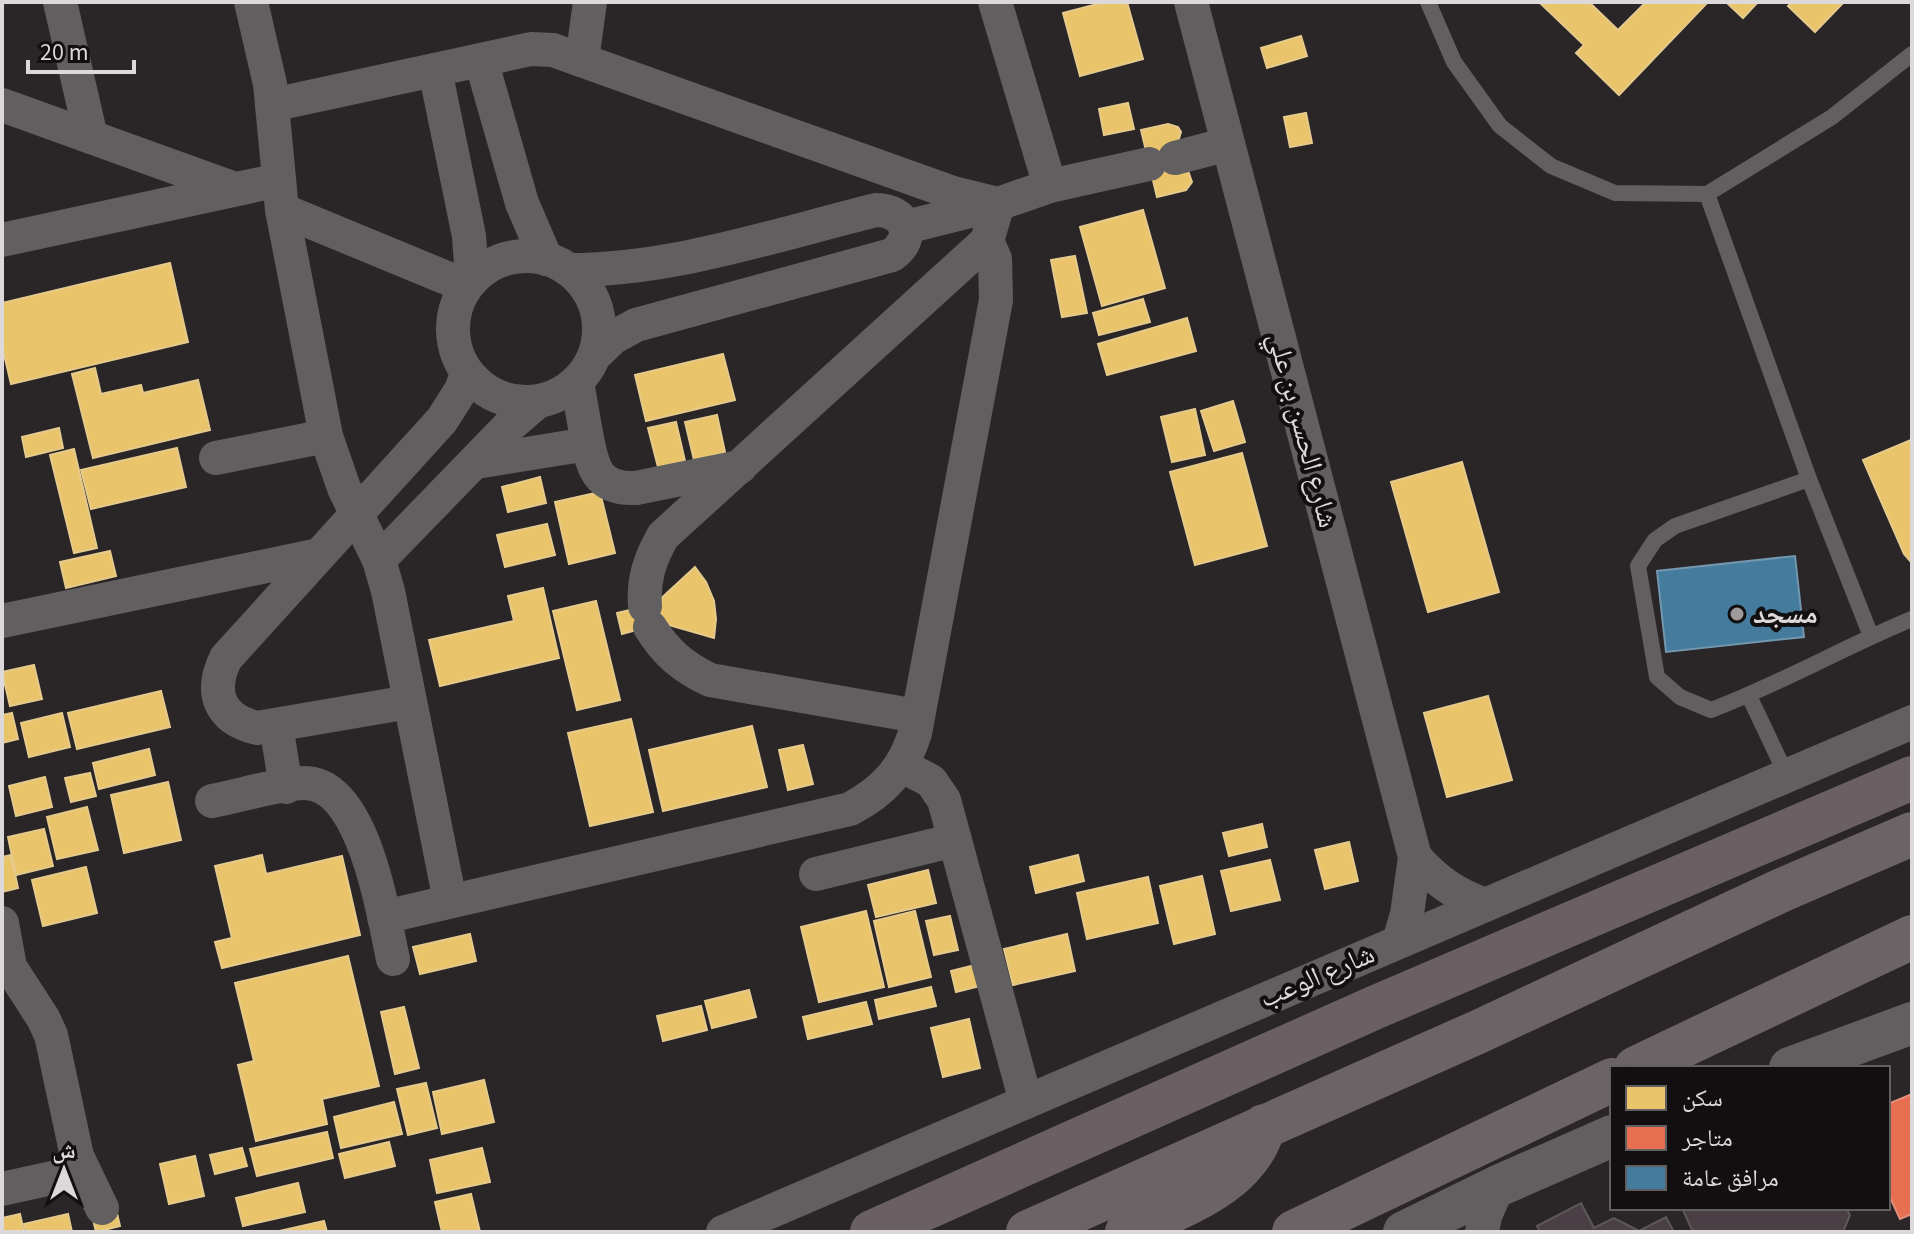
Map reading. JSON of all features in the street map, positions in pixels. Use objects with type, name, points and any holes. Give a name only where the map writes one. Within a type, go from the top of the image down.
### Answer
[{"type":"highway","points":[[872,1232],[1376,1007],[1912,778]]},
{"type":"main road","points":[[1028,1232],[1912,834]]},
{"type":"main road","points":[[1640,1066],[1912,937]]},
{"type":"main road","points":[[1864,959],[1912,958]]},
{"type":"main road","points":[[1294,1232],[1610,1081]]},
{"type":"main road","points":[[1127,1232],[1220,1185],[1237,1173],[1250,1159],[1264,1126]]},
{"type":"street","points":[[60,2],[91,137]]},
{"type":"street","points":[[251,2],[265,60],[281,195],[326,436],[344,488],[379,560],[388,591],[450,901]]},
{"type":"street","points":[[582,60],[590,2]]},
{"type":"street","points":[[995,2],[1050,186]]},
{"type":"street","name":"شارع الحسن بن علي","points":[[1191,2],[1415,857],[1410,900],[1399,941]]},
{"type":"street","points":[[272,105],[531,49],[553,50],[953,193],[998,204]]},
{"type":"street","points":[[481,60],[525,212],[558,264],[586,286],[596,307],[600,331],[586,368],[588,444],[593,467],[611,485],[623,488],[741,467]]},
{"type":"street","points":[[435,70],[469,236],[469,283]]},
{"type":"street","points":[[2,105],[236,189],[281,195],[469,283]]},
{"type":"street","points":[[906,227],[998,204],[1050,186],[1228,144]]},
{"type":"street","points":[[2,240],[236,189]]},
{"type":"street","points":[[917,716],[710,680],[683,667],[662,646],[647,616],[644,591],[648,562],[663,536],[987,241],[998,204]]},
{"type":"street","points":[[379,560],[508,427],[537,402],[565,391],[614,337],[636,325],[892,255],[901,249],[906,238],[906,227],[899,216],[888,210],[876,210],[669,261],[620,268],[558,264],[520,256],[494,263],[469,283],[456,307],[452,330],[456,353],[467,374],[487,391],[511,401],[537,402]]},
{"type":"street","points":[[384,917],[850,809],[871,798],[888,783],[902,766],[915,733],[996,300],[995,259],[987,241]]},
{"type":"street","points":[[409,702],[257,728],[242,725],[229,715],[220,702],[217,687],[219,672],[226,658],[442,420],[467,374]]},
{"type":"street","points":[[216,458],[326,436]]},
{"type":"street","points":[[476,462],[588,444]]},
{"type":"street","points":[[3,614],[319,555]]},
{"type":"street","name":"شارع الوعب","points":[[723,1232],[1912,722]]},
{"type":"street","points":[[276,725],[286,787]]},
{"type":"street","points":[[902,766],[931,781],[939,790],[947,809],[1026,1102]]},
{"type":"street","points":[[212,801],[303,783],[319,786],[334,794],[344,806],[364,845],[393,959]]},
{"type":"street","points":[[816,874],[955,840]]},
{"type":"street","points":[[1415,857],[1434,878],[1457,895],[1485,905]]},
{"type":"street","points":[[2,923],[17,1003],[51,1035],[74,1143],[107,1223]]},
{"type":"street","points":[[1795,1066],[1912,1023]]},
{"type":"street","points":[[1404,1232],[1610,1137]]},
{"type":"street","points":[[2,1189],[84,1171]]},
{"type":"street","points":[[1482,1232],[1485,1216],[1498,1186]]},
{"type":"lane","points":[[1428,2],[1454,62],[1500,126],[1551,166],[1615,193],[1707,194],[1832,117],[1912,54]]},
{"type":"lane","points":[[1707,194],[1809,479],[1871,636]]},
{"type":"lane","points":[[1809,479],[1675,526],[1655,540],[1638,566],[1657,677],[1680,697],[1711,710],[1749,696],[1912,619]]},
{"type":"lane","points":[[1749,696],[1787,776]]},
{"type":"building: سكن","points":[[1105,2],[1127,2],[1143,59],[1080,76],[1063,13]]},
{"type":"building: سكن","points":[[1539,2],[1589,2],[1618,30],[1646,2],[1708,2],[1619,95],[1576,53],[1584,45]]},
{"type":"building: سكن","points":[[1726,2],[1758,2],[1743,18]]},
{"type":"building: سكن","points":[[1792,2],[1844,2],[1815,32],[1788,6]]},
{"type":"building: سكن","points":[[1301,36],[1307,56],[1267,68],[1261,48]]},
{"type":"building: سكن","points":[[1128,103],[1134,129],[1104,135],[1099,109]]},
{"type":"building: سكن","points":[[1306,113],[1312,143],[1290,147],[1284,117]]},
{"type":"building: سكن","points":[[1168,124],[1178,127],[1181,132],[1178,142],[1192,182],[1186,190],[1157,197],[1141,130]]},
{"type":"building: سكن","points":[[1143,210],[1165,288],[1102,306],[1080,227]]},
{"type":"building: سكن","points":[[1075,256],[1087,313],[1062,317],[1051,260]]},
{"type":"building: سكن","points":[[170,263],[188,342],[11,384],[2,346],[2,303]]},
{"type":"building: سكن","points":[[1143,299],[1150,322],[1099,335],[1093,313]]},
{"type":"building: سكن","points":[[1187,318],[1196,351],[1107,375],[1098,344]]},
{"type":"building: سكن","points":[[723,354],[735,400],[646,421],[635,375]]},
{"type":"building: سكن","points":[[95,368],[101,394],[141,385],[143,393],[198,380],[210,430],[93,458],[72,374]]},
{"type":"building: سكن","points":[[1233,401],[1245,442],[1214,451],[1201,411]]},
{"type":"building: سكن","points":[[1195,409],[1205,455],[1172,462],[1161,417]]},
{"type":"building: سكن","points":[[717,415],[725,452],[694,460],[685,422]]},
{"type":"building: سكن","points":[[676,422],[685,461],[658,467],[648,428]]},
{"type":"building: سكن","points":[[59,428],[63,448],[26,457],[22,437]]},
{"type":"building: سكن","points":[[1911,440],[1912,563],[1904,554],[1863,460]]},
{"type":"building: سكن","points":[[177,448],[186,487],[91,509],[81,470]]},
{"type":"building: سكن","points":[[74,449],[97,548],[74,553],[50,455]]},
{"type":"building: سكن","points":[[1242,453],[1267,546],[1195,565],[1170,472]]},
{"type":"building: سكن","points":[[1462,462],[1499,592],[1428,612],[1391,482]]},
{"type":"building: سكن","points":[[540,477],[546,503],[508,512],[502,487]]},
{"type":"building: سكن","points":[[600,492],[615,553],[569,564],[555,502]]},
{"type":"building: سكن","points":[[547,524],[555,555],[505,567],[497,535]]},
{"type":"building: سكن","points":[[110,551],[116,576],[66,588],[60,562]]},
{"type":"building: سكن","points":[[695,567],[714,601],[714,638],[662,623],[622,634],[617,613],[655,604]]},
{"type":"building: سكن","points":[[543,588],[559,658],[440,686],[429,640],[514,621],[508,596]]},
{"type":"building: سكن","points":[[596,601],[620,700],[577,710],[553,611]]},
{"type":"building: سكن","points":[[34,665],[42,699],[10,706],[2,672]]},
{"type":"building: سكن","points":[[161,691],[170,727],[77,749],[68,713]]},
{"type":"building: سكن","points":[[1488,696],[1512,780],[1447,797],[1424,713]]},
{"type":"building: سكن","points":[[12,713],[18,739],[2,743],[2,715]]},
{"type":"building: سكن","points":[[62,713],[70,747],[29,757],[21,723]]},
{"type":"building: سكن","points":[[631,719],[653,812],[590,826],[568,733]]},
{"type":"building: سكن","points":[[752,726],[767,787],[663,811],[649,750]]},
{"type":"building: سكن","points":[[803,745],[813,784],[788,790],[779,750]]},
{"type":"building: سكن","points":[[149,749],[155,775],[99,789],[93,763]]},
{"type":"building: سكن","points":[[90,773],[96,796],[71,802],[65,778]]},
{"type":"building: سكن","points":[[45,777],[52,807],[16,816],[9,786]]},
{"type":"building: سكن","points":[[168,782],[181,840],[124,853],[111,795]]},
{"type":"building: سكن","points":[[87,807],[98,850],[57,859],[47,817]]},
{"type":"building: سكن","points":[[1262,824],[1267,847],[1229,856],[1223,833]]},
{"type":"building: سكن","points":[[44,829],[53,866],[16,875],[8,837]]},
{"type":"building: سكن","points":[[1349,842],[1358,881],[1325,889],[1315,850]]},
{"type":"building: سكن","points":[[11,855],[18,888],[2,892],[2,857]]},
{"type":"building: سكن","points":[[262,855],[266,874],[342,856],[360,935],[222,968],[215,942],[232,938],[215,866]]},
{"type":"building: سكن","points":[[1078,855],[1084,881],[1036,893],[1030,867]]},
{"type":"building: سكن","points":[[1270,860],[1280,900],[1231,911],[1221,871]]},
{"type":"building: سكن","points":[[86,867],[97,913],[43,926],[32,880]]},
{"type":"building: سكن","points":[[928,870],[936,903],[876,917],[868,885]]},
{"type":"building: سكن","points":[[1202,876],[1215,934],[1174,944],[1160,886]]},
{"type":"building: سكن","points":[[1148,877],[1158,923],[1087,939],[1077,893]]},
{"type":"building: سكن","points":[[866,911],[884,987],[819,1002],[801,927]]},
{"type":"building: سكن","points":[[915,911],[931,977],[889,987],[874,921]]},
{"type":"building: سكن","points":[[950,916],[958,950],[934,955],[926,921]]},
{"type":"building: سكن","points":[[470,934],[476,961],[420,974],[413,947]]},
{"type":"building: سكن","points":[[1067,934],[1075,971],[1013,985],[1004,949]]},
{"type":"building: سكن","points":[[348,956],[379,1086],[322,1099],[327,1124],[256,1141],[238,1065],[254,1061],[235,983]]},
{"type":"building: سكن","points":[[983,963],[988,984],[956,992],[951,971]]},
{"type":"building: سكن","points":[[931,987],[936,1006],[879,1019],[875,1000]]},
{"type":"building: سكن","points":[[749,990],[756,1017],[712,1028],[705,1001]]},
{"type":"building: سكن","points":[[866,1002],[872,1024],[808,1039],[803,1017]]},
{"type":"building: سكن","points":[[701,1006],[707,1030],[663,1041],[657,1016]]},
{"type":"building: سكن","points":[[404,1007],[419,1068],[395,1074],[381,1012]]},
{"type":"building: سكن","points":[[969,1019],[980,1068],[943,1077],[931,1028]]},
{"type":"building: سكن","points":[[484,1080],[494,1122],[442,1134],[433,1092]]},
{"type":"building: سكن","points":[[426,1083],[437,1128],[408,1135],[397,1089]]},
{"type":"building: سكن","points":[[394,1102],[402,1134],[341,1148],[334,1117]]},
{"type":"building: سكن","points":[[327,1132],[333,1158],[257,1176],[250,1149]]},
{"type":"building: سكن","points":[[389,1142],[395,1166],[345,1178],[339,1154]]},
{"type":"building: سكن","points":[[242,1148],[247,1166],[215,1174],[210,1155]]},
{"type":"building: سكن","points":[[482,1148],[490,1182],[437,1193],[430,1160]]},
{"type":"building: سكن","points":[[195,1156],[204,1196],[169,1204],[160,1164]]},
{"type":"building: سكن","points":[[298,1183],[305,1212],[243,1226],[236,1198]]},
{"type":"building: سكن","points":[[471,1194],[480,1232],[442,1232],[435,1202]]},
{"type":"building: سكن","points":[[115,1205],[120,1226],[96,1232],[91,1211]]},
{"type":"building: سكن","points":[[20,1214],[24,1232],[2,1232],[2,1218]]},
{"type":"building: سكن","points":[[68,1214],[72,1232],[26,1232],[24,1224]]},
{"type":"building: سكن","points":[[324,1221],[327,1232],[275,1232]]},
{"type":"building: متاجر","points":[[1912,1094],[1912,1214],[1900,1219],[1890,1197],[1890,1103]]},
{"type":"building: مرافق عامة","points":[[1795,556],[1804,637],[1666,652],[1657,571]]},
{"type":"building: أخرى","points":[[1581,1203],[1594,1228],[1614,1218],[1639,1231],[1666,1217],[1674,1232],[1540,1232],[1537,1226]]},
{"type":"building: أخرى","points":[[1683,1210],[1847,1210],[1850,1215],[1843,1232],[1692,1230]]},
{"type":"place","name":"مسجد","points":[[1737,614]]}]
